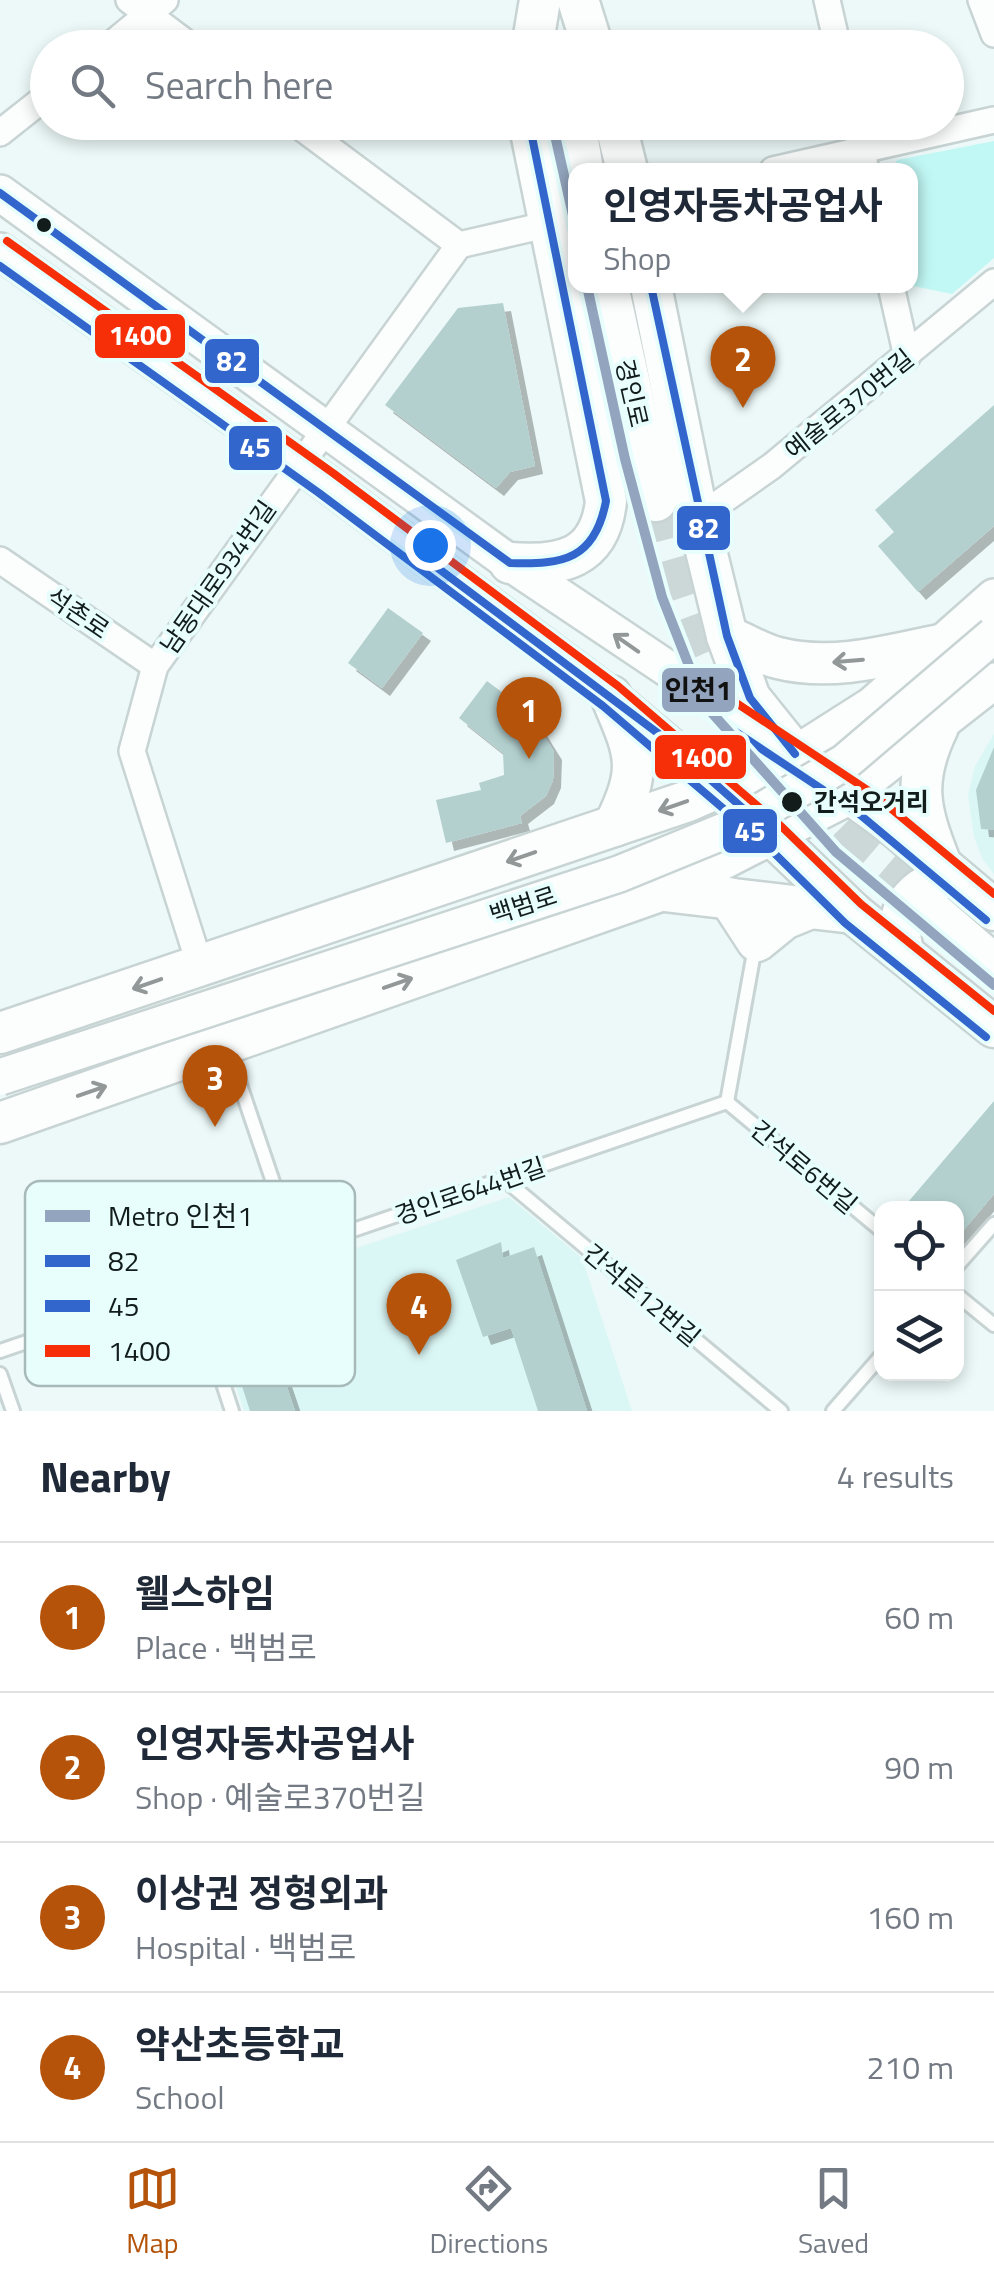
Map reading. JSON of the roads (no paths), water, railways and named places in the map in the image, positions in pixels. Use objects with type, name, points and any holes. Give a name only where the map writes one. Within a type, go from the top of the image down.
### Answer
[{"type":"main road","points":[[535,30],[540,0]]},
{"type":"main road","points":[[559,0],[562,30]]},
{"type":"main road","points":[[578,0],[588,30]]},
{"type":"main road","name":"경인로","points":[[534,140],[606,501]]},
{"type":"main road","points":[[0,193],[510,563],[795,754]]},
{"type":"main road","points":[[0,251],[298,464],[611,696],[774,836],[853,913],[994,1027]]},
{"type":"main road","name":"경인로","points":[[610,293],[750,698],[795,754],[851,793],[994,910]]},
{"type":"main road","name":"경인로","points":[[652,293],[682,502]]},
{"type":"main road","points":[[510,563],[554,563],[586,548],[604,525],[606,501]]},
{"type":"main road","points":[[606,501],[619,517],[629,520],[664,519],[683,507],[682,502]]},
{"type":"main road","name":"백범로","points":[[0,1034],[721,789],[795,754],[862,713],[994,598]]},
{"type":"main road","name":"백범로","points":[[0,1077],[619,874],[734,827],[846,762],[994,635]]},
{"type":"main road","points":[[727,636],[776,658],[823,664],[874,659],[944,644]]},
{"type":"main road","name":"백범로","points":[[0,1123],[660,891],[774,836],[851,793],[994,681]]},
{"type":"main road","points":[[611,696],[635,762],[632,790],[614,826]]},
{"type":"main road","points":[[904,953],[898,937],[906,903],[920,888],[947,871],[918,794],[927,751],[938,727]]},
{"type":"main road","points":[[660,891],[853,913]]},
{"type":"main road","points":[[729,898],[756,941],[784,919],[806,910]]},
{"type":"main road","points":[[936,914],[994,965]]},
{"type":"street","points":[[827,0],[834,30]]},
{"type":"street","points":[[981,0],[994,34]]},
{"type":"street","points":[[124,30],[148,5],[174,30]]},
{"type":"street","points":[[0,133],[30,109]]},
{"type":"street","points":[[964,129],[994,120]]},
{"type":"street","points":[[318,140],[459,245],[550,224]]},
{"type":"street","points":[[836,163],[863,160],[928,140]]},
{"type":"street","name":"남동대로934번길","points":[[200,966],[132,751],[155,666],[459,245]]},
{"type":"street","name":"예술로370번길","points":[[682,502],[907,356],[994,282]]},
{"type":"street","points":[[894,293],[907,356]]},
{"type":"street","name":"석촌로","points":[[0,560],[155,666]]},
{"type":"lane","points":[[727,1102],[756,941]]},
{"type":"lane","points":[[226,1043],[273,1181]]},
{"type":"lane","name":"경인로644번길","points":[[355,1230],[727,1102]]},
{"type":"lane","name":"간석로6번길","points":[[727,1102],[874,1224]]},
{"type":"lane","name":"간석로12번길","points":[[504,1179],[781,1411]]},
{"type":"lane","points":[[964,1259],[994,1224]]},
{"type":"lane","points":[[964,1301],[994,1325]]},
{"type":"lane","name":"경인로644번길","points":[[0,1351],[25,1342]]},
{"type":"lane","points":[[833,1411],[874,1364]]},
{"type":"lane","points":[[0,1374],[13,1411]]},
{"type":"lane","points":[[224,1386],[232,1411]]},
{"type":"tunnel","points":[[656,501],[702,647],[748,727]]},
{"type":"tunnel","points":[[796,788],[850,842],[936,915]]},
{"type":"metro line","name":"인천1","points":[[556,140],[568,193]]},
{"type":"metro line","name":"인천1","points":[[589,293],[625,459],[662,597],[704,704],[836,852],[994,985]]},
{"type":"place","name":"인영자동차공업사","points":[[743,408]]},
{"type":"place","name":"웰스하임","points":[[529,759]]},
{"type":"place","name":"간석오거리","points":[[792,802]]},
{"type":"place","name":"이상권 정형외과","points":[[215,1127]]},
{"type":"place","name":"약산초등학교","points":[[419,1355]]}]
